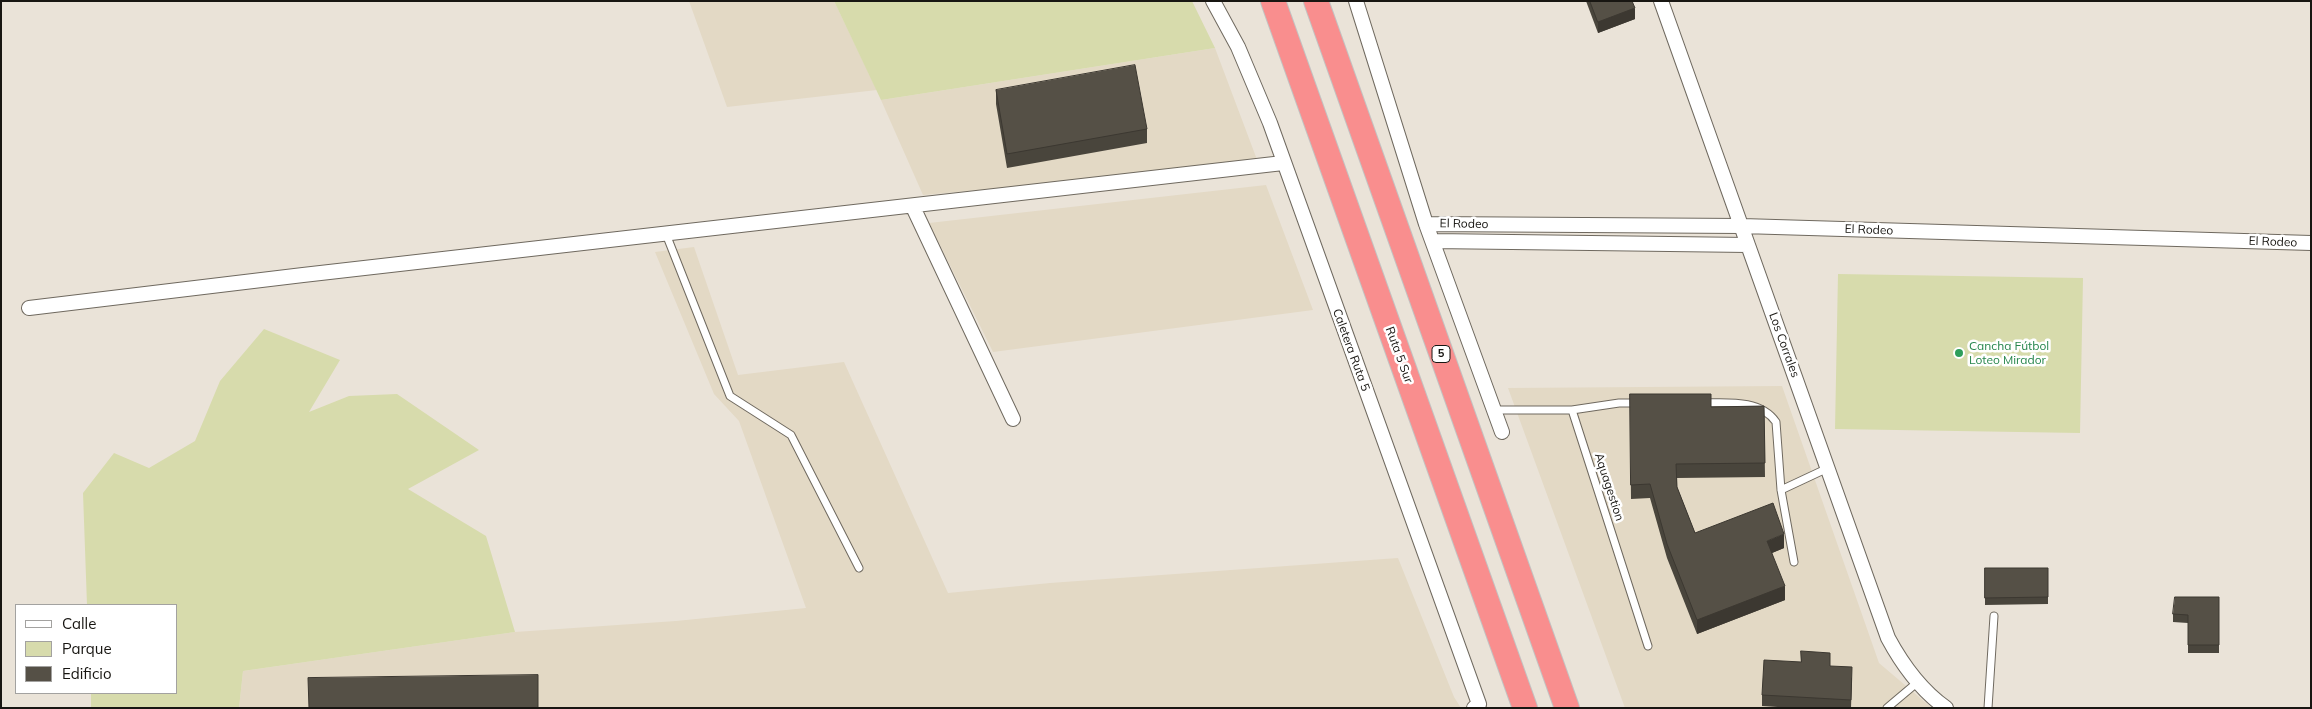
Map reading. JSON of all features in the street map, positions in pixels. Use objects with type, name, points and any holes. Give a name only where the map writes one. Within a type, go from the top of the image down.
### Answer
[{"type":"highway","name":"Ruta 5 Sur","points":[[1273,1],[1525,708]]},
{"type":"highway","name":"5","points":[[1316,1],[1567,708]]},
{"type":"street","name":"Caletera Ruta 5","points":[[1212,1],[1238,47],[1255,83],[1477,706]]},
{"type":"street","points":[[1356,1],[1426,224],[1502,432]]},
{"type":"street","name":"Los Corrales","points":[[1661,1],[1888,638],[1901,662],[1928,693],[1946,708]]},
{"type":"street","points":[[29,308],[303,274],[913,207],[1283,163]]},
{"type":"street","points":[[913,207],[1013,418]]},
{"type":"street","name":"El Rodeo","points":[[1426,224],[1742,226],[2311,243]]},
{"type":"street","name":"El Rodeo","points":[[1433,241],[1748,245]]},
{"type":"lane","points":[[666,234],[730,396],[791,435],[858,568]]},
{"type":"lane","points":[[1494,410],[1572,410],[1619,403],[1649,403]]},
{"type":"lane","points":[[1697,403],[1736,403],[1754,406],[1770,414],[1776,422],[1781,490],[1794,562]]},
{"type":"lane","name":"Aquagestion","points":[[1572,410],[1648,646]]},
{"type":"lane","points":[[1781,490],[1828,468]]},
{"type":"lane","points":[[1988,708],[1994,616]]},
{"type":"lane","points":[[1887,708],[1919,681]]},
{"type":"shaded area","points":[[689,1],[834,1],[877,90],[727,107]]},
{"type":"shaded area","points":[[1215,48],[1259,165],[923,195],[881,100]]},
{"type":"shaded area","points":[[1266,185],[1313,310],[993,352],[929,223]]},
{"type":"shaded area","points":[[694,247],[738,375],[844,362],[948,593],[1050,583],[1398,558],[1454,697],[1461,708],[239,708],[243,671],[515,632],[676,621],[806,608],[739,421],[714,394],[655,252]]},
{"type":"shaded area","points":[[1782,386],[1879,663],[1932,708],[1625,708],[1508,388]]},
{"type":"green space","points":[[834,1],[1192,1],[1215,48],[881,100]]},
{"type":"green space","name":"Cancha Fútbol Loteo Mirador","points":[[1838,274],[2083,278],[2080,433],[1835,429]]},
{"type":"green space","points":[[264,329],[340,360],[309,412],[349,396],[397,394],[479,450],[408,489],[486,536],[515,632],[243,671],[239,708],[91,708],[91,694],[178,694],[178,604],[87,604],[83,493],[114,453],[149,468],[195,441],[220,381]]},
{"type":"building","points":[[1590,1],[1632,1],[1635,8],[1598,22]]},
{"type":"building","points":[[1135,65],[1147,129],[1007,154],[996,90]]},
{"type":"building","points":[[1630,394],[1711,394],[1711,407],[1764,406],[1765,463],[1676,464],[1677,487],[1695,533],[1773,503],[1784,534],[1767,541],[1785,586],[1697,620],[1667,544],[1650,484],[1631,485]]},
{"type":"building","points":[[1985,568],[2048,568],[2048,597],[1985,598]]},
{"type":"building","points":[[2175,597],[2219,597],[2219,645],[2188,645],[2188,615],[2173,614]]},
{"type":"building","points":[[1801,651],[1830,653],[1830,666],[1852,667],[1851,700],[1762,695],[1764,660],[1801,662]]},
{"type":"building","points":[[538,675],[538,708],[309,708],[308,678]]},
{"type":"place","name":"Cancha Fútbol Loteo Mirador","points":[[1959,353]]}]
